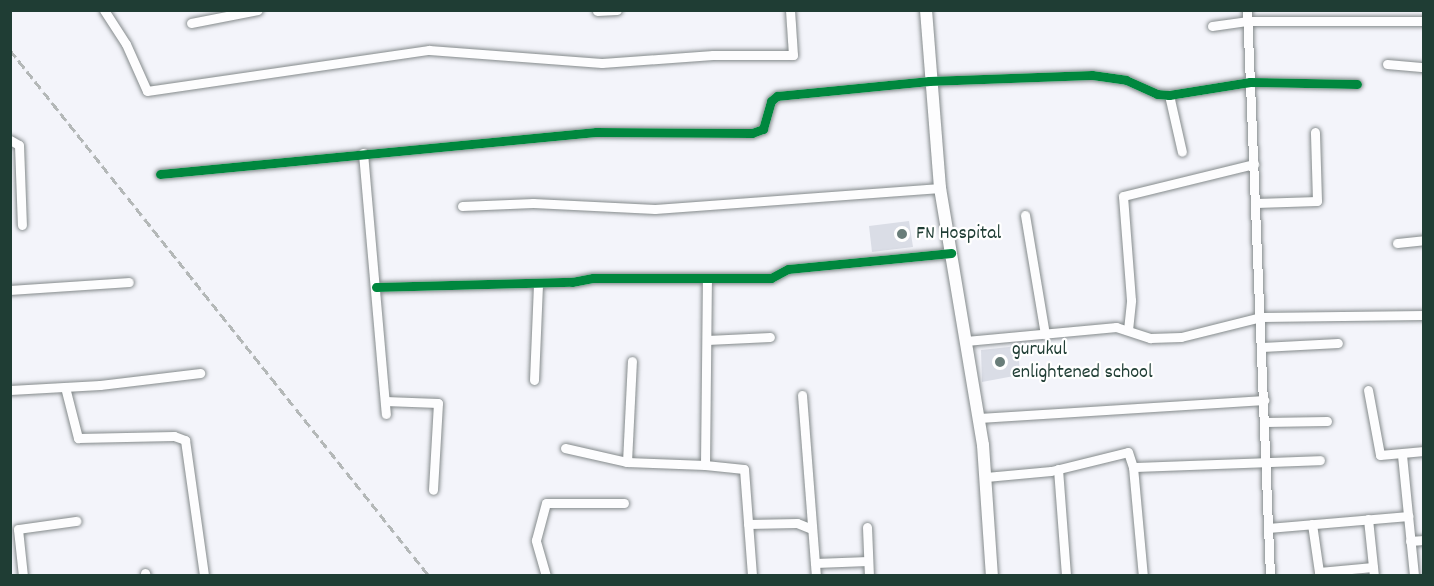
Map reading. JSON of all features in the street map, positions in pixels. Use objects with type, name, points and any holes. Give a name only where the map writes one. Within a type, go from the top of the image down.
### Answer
[{"type":"street","points":[[104,10],[126,44],[147,91],[429,50],[602,63],[713,55],[793,55],[790,10]]},
{"type":"street","points":[[191,22],[258,10]]},
{"type":"street","points":[[597,11],[617,10]]},
{"type":"street","points":[[926,10],[929,81],[940,188],[980,418],[992,576]]},
{"type":"street","points":[[1247,16],[1262,317],[1270,576]]},
{"type":"street","points":[[1212,26],[1247,16],[1424,21]]},
{"type":"street","points":[[1387,64],[1424,67]]},
{"type":"street","points":[[160,174],[596,132],[752,133],[763,129],[771,101],[777,96],[929,81],[1092,75],[1126,80],[1157,94],[1169,95],[1250,82],[1356,84]]},
{"type":"street","points":[[1169,95],[1182,152]]},
{"type":"street","points":[[1256,202],[1317,201],[1315,132]]},
{"type":"street","points":[[10,140],[19,145],[22,225]]},
{"type":"street","points":[[363,153],[386,414]]},
{"type":"street","points":[[1128,330],[1131,300],[1123,196],[1254,164]]},
{"type":"street","points":[[462,206],[533,203],[655,209],[940,188]]},
{"type":"street","points":[[1025,215],[1045,334]]},
{"type":"street","points":[[1397,243],[1424,240]]},
{"type":"street","points":[[376,287],[538,283],[593,278],[771,278],[788,269],[951,253]]},
{"type":"street","points":[[705,465],[708,278]]},
{"type":"street","points":[[10,290],[129,282]]},
{"type":"street","points":[[534,380],[538,283]]},
{"type":"street","points":[[966,341],[1116,327],[1150,338],[1181,337],[1262,317],[1424,315]]},
{"type":"street","points":[[707,340],[770,337]]},
{"type":"street","points":[[1263,347],[1338,343]]},
{"type":"street","points":[[627,462],[632,361]]},
{"type":"street","points":[[10,390],[65,387],[200,373]]},
{"type":"street","points":[[65,387],[78,438],[174,436],[185,440],[204,576]]},
{"type":"street","points":[[1368,390],[1380,455],[1402,455],[1424,451]]},
{"type":"street","points":[[802,394],[816,576]]},
{"type":"street","points":[[980,418],[1264,400]]},
{"type":"street","points":[[385,401],[438,402],[433,490]]},
{"type":"street","points":[[1265,422],[1327,421]]},
{"type":"street","points":[[565,448],[627,462],[744,469],[752,576]]},
{"type":"street","points":[[986,477],[1058,469],[1125,451],[1130,454],[1143,576]]},
{"type":"street","points":[[1402,455],[1414,576]]},
{"type":"street","points":[[1133,467],[1320,459]]},
{"type":"street","points":[[1058,469],[1066,576]]},
{"type":"street","points":[[546,576],[536,540],[546,503],[624,503]]},
{"type":"street","points":[[1268,528],[1408,516]]},
{"type":"street","points":[[1312,524],[1319,572],[1374,571],[1368,519]]},
{"type":"street","points":[[23,576],[18,529],[76,521]]},
{"type":"street","points":[[748,524],[797,522],[812,529]]},
{"type":"street","points":[[867,527],[869,576]]},
{"type":"street","points":[[1410,541],[1424,540]]},
{"type":"street","points":[[815,563],[868,561]]},
{"type":"street","points":[[10,564],[21,563]]},
{"type":"building","points":[[909,221],[913,247],[872,252],[869,226]]},
{"type":"building","name":"gurukul enlightened school","points":[[1018,346],[1020,375],[982,382],[981,350]]},
{"type":"railway","points":[[10,50],[429,576]]},
{"type":"cycle path","points":[[160,174],[596,132],[752,133],[763,129],[771,101],[777,96],[929,81],[1092,75],[1126,80],[1157,94],[1169,95],[1250,82],[1357,84]]},
{"type":"cycle path","points":[[376,287],[572,282],[593,278],[771,278],[788,269],[951,253]]},
{"type":"place","name":"FN Hospital","points":[[902,234]]},
{"type":"place","name":"gurukul enlightened school","points":[[1000,362]]}]
